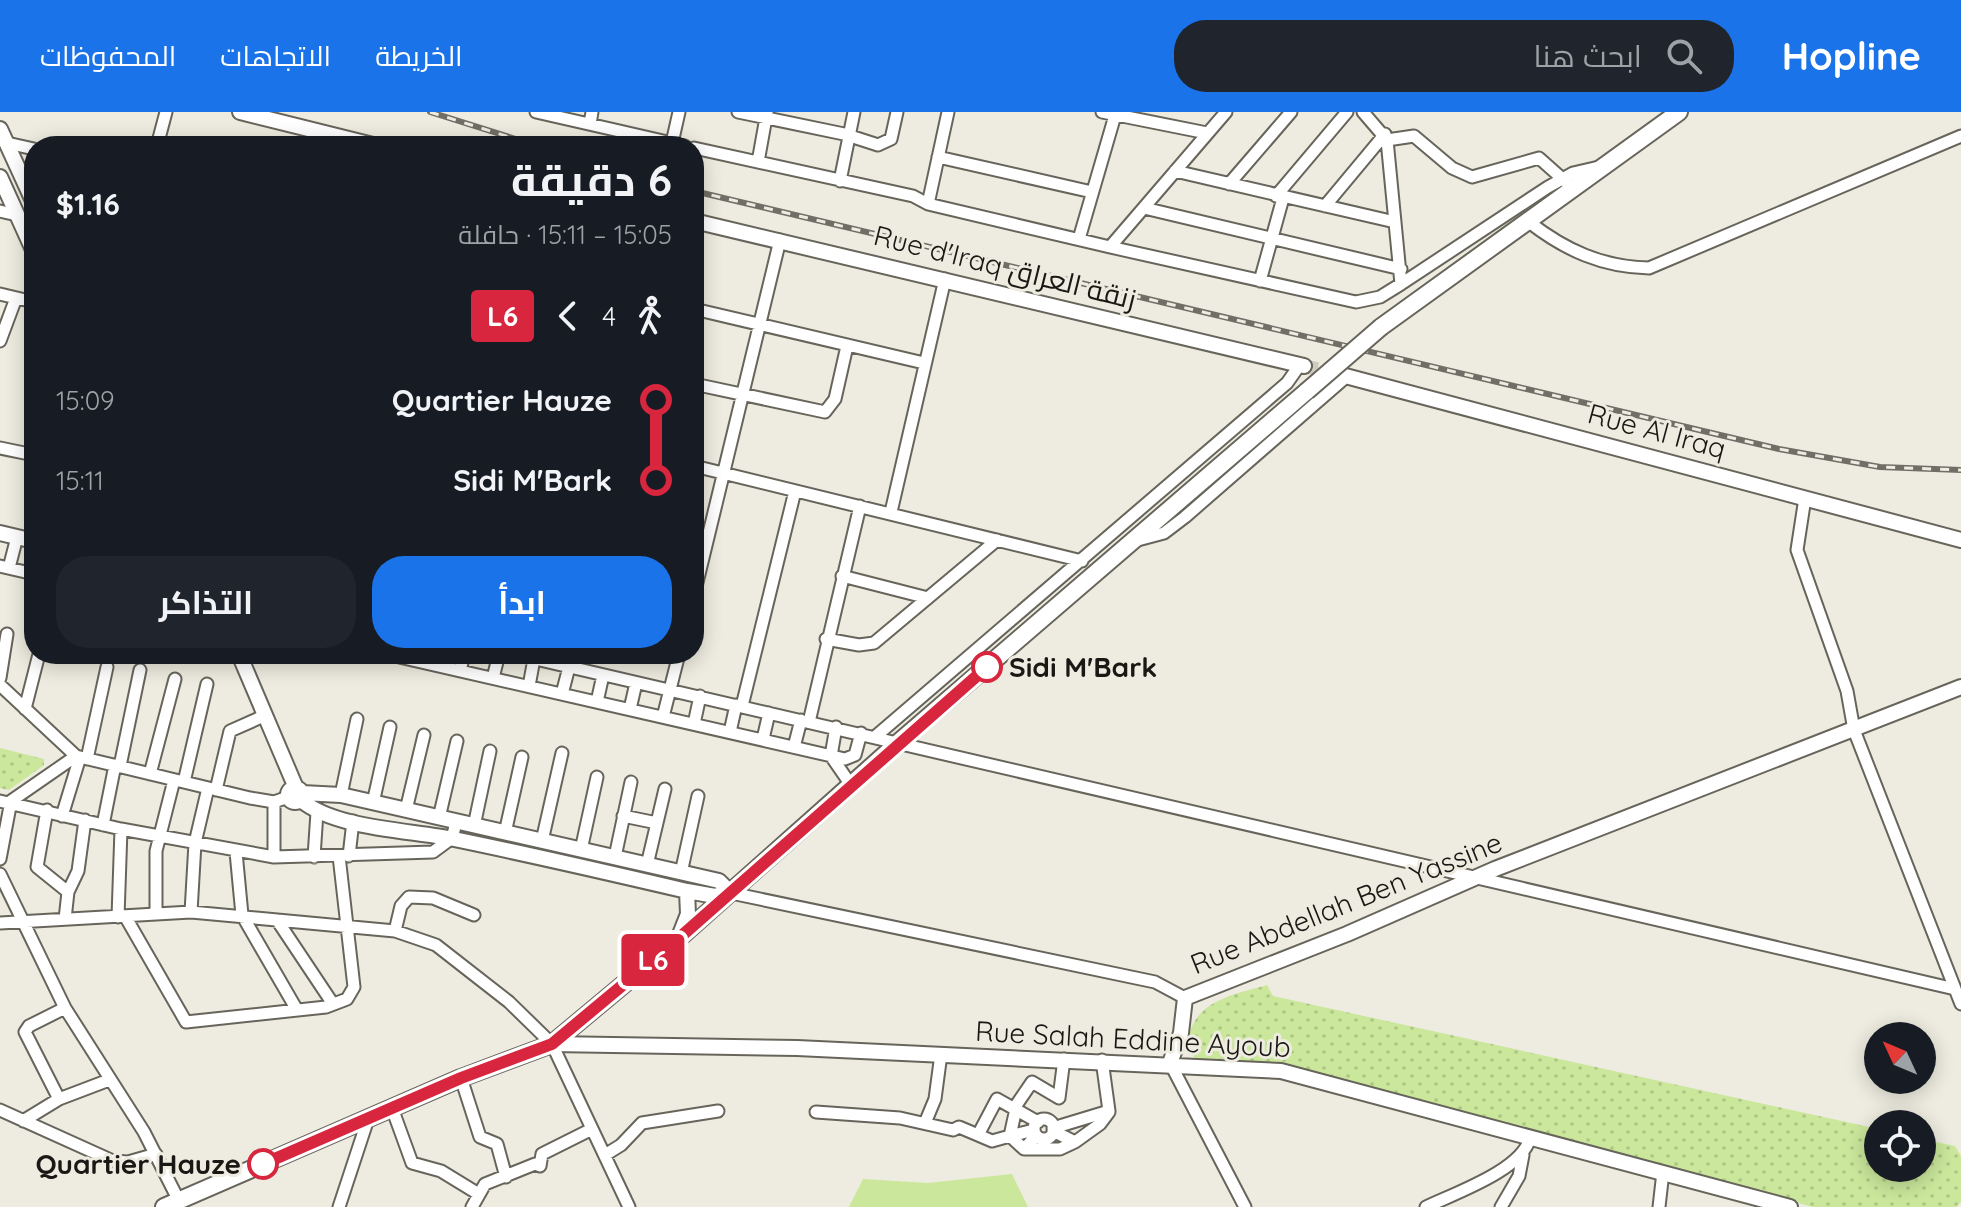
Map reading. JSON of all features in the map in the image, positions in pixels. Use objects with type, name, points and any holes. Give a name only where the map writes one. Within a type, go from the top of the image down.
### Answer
[{"type":"main road","points":[[172,1204],[461,1078],[552,1044],[678,939],[899,742],[1381,327],[1577,189],[1679,112]]},
{"type":"street","points":[[160,136],[166,112]]},
{"type":"street","points":[[240,112],[335,136]]},
{"type":"street","points":[[536,112],[591,118],[649,136]]},
{"type":"street","points":[[674,136],[679,112]]},
{"type":"street","points":[[738,112],[767,115],[872,144],[888,142],[897,112]]},
{"type":"street","points":[[840,181],[854,112]]},
{"type":"street","points":[[1110,247],[1225,112]]},
{"type":"street","points":[[1229,184],[1291,112]]},
{"type":"street","points":[[1260,281],[1280,197],[1347,112]]},
{"type":"street","points":[[1363,112],[1386,137],[1401,284]]},
{"type":"street","points":[[928,204],[945,113]]},
{"type":"street","points":[[1079,239],[1110,113],[1207,133]]},
{"type":"street","points":[[758,162],[767,115]]},
{"type":"street","points":[[0,129],[24,181]]},
{"type":"street","points":[[1325,206],[1386,137],[1414,136],[1452,168],[1472,177],[1534,157],[1577,189]]},
{"type":"street","points":[[1529,222],[1570,251],[1618,265],[1649,268],[1961,136]]},
{"type":"street","points":[[7,143],[24,147]]},
{"type":"street","points":[[704,150],[913,196],[928,204],[1356,302],[1380,297],[1562,180],[1582,170],[1609,165]]},
{"type":"street","points":[[938,157],[1092,192]]},
{"type":"street","points":[[1175,171],[1395,222]]},
{"type":"street","points":[[0,177],[24,230]]},
{"type":"street","points":[[1144,208],[1401,269]]},
{"type":"street","points":[[0,211],[17,215]]},
{"type":"street","name":"Rue d'Iraq زنقة العراق","points":[[704,223],[1301,366]]},
{"type":"street","points":[[704,532],[724,473],[780,240]]},
{"type":"street","points":[[891,512],[945,279]]},
{"type":"street","points":[[0,294],[24,300]]},
{"type":"street","points":[[0,341],[16,298]]},
{"type":"street","points":[[704,315],[924,363]]},
{"type":"street","points":[[704,386],[825,412],[835,399],[847,346]]},
{"type":"street","points":[[876,736],[1287,383],[1301,366]]},
{"type":"street","points":[[1133,542],[1164,533],[1185,517],[1342,375]]},
{"type":"street","name":"Rue Al Iraq","points":[[1342,375],[1961,540]]},
{"type":"street","points":[[0,448],[24,453]]},
{"type":"street","points":[[704,468],[1082,561]]},
{"type":"street","points":[[730,732],[795,491]]},
{"type":"street","points":[[1805,498],[1797,550],[1847,691],[1854,730],[1961,1004]]},
{"type":"street","points":[[794,747],[805,721],[860,506]]},
{"type":"street","points":[[0,533],[24,539]]},
{"type":"street","points":[[17,537],[4,567],[24,572]]},
{"type":"street","points":[[826,639],[859,645],[874,643],[997,540]]},
{"type":"street","points":[[842,576],[928,598]]},
{"type":"street","points":[[0,678],[7,634]]},
{"type":"street","points":[[25,709],[36,664]]},
{"type":"street","points":[[243,664],[266,715],[292,796],[274,857]]},
{"type":"street","points":[[441,664],[831,756],[853,757],[861,733]]},
{"type":"street","points":[[460,671],[462,664]]},
{"type":"street","points":[[493,678],[496,664]]},
{"type":"street","points":[[529,686],[533,664]]},
{"type":"street","points":[[556,664],[1955,989]]},
{"type":"street","points":[[663,717],[676,664]]},
{"type":"street","points":[[62,816],[107,667]]},
{"type":"street","points":[[562,694],[569,667]]},
{"type":"street","points":[[103,825],[140,670]]},
{"type":"street","points":[[597,702],[603,675]]},
{"type":"street","points":[[150,774],[175,679]]},
{"type":"street","points":[[630,709],[636,683]]},
{"type":"street","points":[[156,913],[156,851],[207,684]]},
{"type":"street","points":[[0,685],[81,757],[212,789],[292,796],[341,795],[719,881],[731,893]]},
{"type":"street","name":"Rue Abdellah Ben Yassine","points":[[731,893],[1155,982],[1185,998],[1347,934],[1474,878],[1961,687]]},
{"type":"street","points":[[694,724],[700,696]]},
{"type":"street","points":[[763,739],[769,713]]},
{"type":"street","points":[[191,912],[195,843],[230,731],[266,715]]},
{"type":"street","points":[[341,795],[357,719]]},
{"type":"street","points":[[373,803],[390,727]]},
{"type":"street","points":[[836,727],[831,756],[851,785]]},
{"type":"street","points":[[406,810],[424,735]]},
{"type":"street","points":[[439,818],[457,741]]},
{"type":"street","points":[[474,826],[490,751]]},
{"type":"street","points":[[542,841],[562,753]]},
{"type":"street","points":[[6,801],[81,757]]},
{"type":"street","points":[[505,833],[522,757]]},
{"type":"street","points":[[581,850],[597,777]]},
{"type":"street","points":[[615,857],[631,782]]},
{"type":"street","points":[[647,865],[665,789]]},
{"type":"street","points":[[292,796],[317,812],[353,821],[452,838],[687,891],[715,896],[731,893]]},
{"type":"street","points":[[681,873],[698,796]]},
{"type":"street","points":[[6,801],[121,829],[274,857],[433,852],[452,838],[456,823]]},
{"type":"street","points":[[0,859],[6,801]]},
{"type":"street","points":[[47,810],[37,867],[68,892]]},
{"type":"street","points":[[314,857],[317,812]]},
{"type":"street","points":[[623,816],[657,823]]},
{"type":"street","points":[[65,919],[68,892],[78,871],[85,820]]},
{"type":"street","points":[[121,829],[122,916],[186,1022],[297,1010],[347,999],[354,987],[346,926],[344,856],[353,821]]},
{"type":"street","points":[[236,852],[242,915],[297,1010]]},
{"type":"street","points":[[1,879],[65,1008],[156,1154],[172,1204]]},
{"type":"street","points":[[678,939],[688,914],[687,891]]},
{"type":"street","points":[[395,931],[401,906],[409,897],[429,897],[474,915]]},
{"type":"street","points":[[0,923],[191,912],[395,931],[436,945],[509,1002],[552,1044],[628,1207]]},
{"type":"street","points":[[277,920],[333,1004]]},
{"type":"street","points":[[1185,998],[1181,1033],[1170,1063],[1245,1207]]},
{"type":"street","points":[[59,1099],[25,1032],[29,1026],[65,1008]]},
{"type":"street","name":"Rue Salah Eddine Ayoub","points":[[552,1044],[692,1044],[1102,1060],[1291,1073],[1790,1207]]},
{"type":"street","points":[[925,1123],[935,1099],[941,1054]]},
{"type":"street","points":[[1010,1136],[1015,1108],[1026,1086],[1032,1082],[1059,1098],[1064,1059]]},
{"type":"street","points":[[1010,1136],[1024,1149],[1060,1149],[1100,1124],[1109,1111],[1102,1060]]},
{"type":"street","points":[[461,1078],[475,1127],[480,1137],[497,1144],[506,1177]]},
{"type":"street","points":[[23,1121],[59,1099],[109,1080]]},
{"type":"street","points":[[978,1135],[997,1099],[1015,1108],[1036,1129]]},
{"type":"street","points":[[392,1108],[412,1163],[441,1171],[477,1193]]},
{"type":"street","points":[[0,1110],[113,1161],[136,1161],[156,1154]]},
{"type":"street","points":[[605,1155],[621,1145],[642,1123],[718,1111]]},
{"type":"street","points":[[1053,1130],[1109,1111]]},
{"type":"street","points":[[816,1112],[925,1123],[953,1130],[959,1127],[992,1141],[1036,1129]]},
{"type":"street","points":[[339,1207],[368,1119]]},
{"type":"street","points":[[1024,1149],[1036,1129],[1047,1120],[1053,1130],[1075,1142]]},
{"type":"street","points":[[472,1207],[477,1193],[485,1184],[535,1164],[540,1166],[542,1154],[592,1129]]},
{"type":"street","points":[[1501,1207],[1519,1176],[1530,1138]]},
{"type":"street","points":[[1426,1207],[1523,1155]]},
{"type":"street","points":[[1659,1207],[1663,1172]]},
{"type":"green space","points":[[0,748],[44,759],[44,765],[9,790],[0,788]]},
{"type":"green space","points":[[1267,985],[1273,996],[1864,1126],[1864,1182],[1936,1182],[1936,1142],[1955,1146],[1961,1156],[1961,1202],[1956,1207],[1813,1207],[1277,1066],[1197,1061],[1189,1048],[1189,1036],[1195,1021],[1211,1005]]},
{"type":"green space","points":[[1012,1174],[1028,1207],[849,1207],[863,1179],[928,1183]]},
{"type":"tunnel","points":[[1304,366],[1338,374]]},
{"type":"railway","points":[[430,112],[506,136]]},
{"type":"railway","points":[[704,193],[1779,449],[1880,467],[1961,470]]},
{"type":"bus line","name":"L6","points":[[263,1164],[461,1078],[552,1044],[678,939],[987,667]]},
{"type":"place","name":"Sidi M'Bark","points":[[987,667]]},
{"type":"place","name":"Quartier Hauze","points":[[263,1164]]}]
